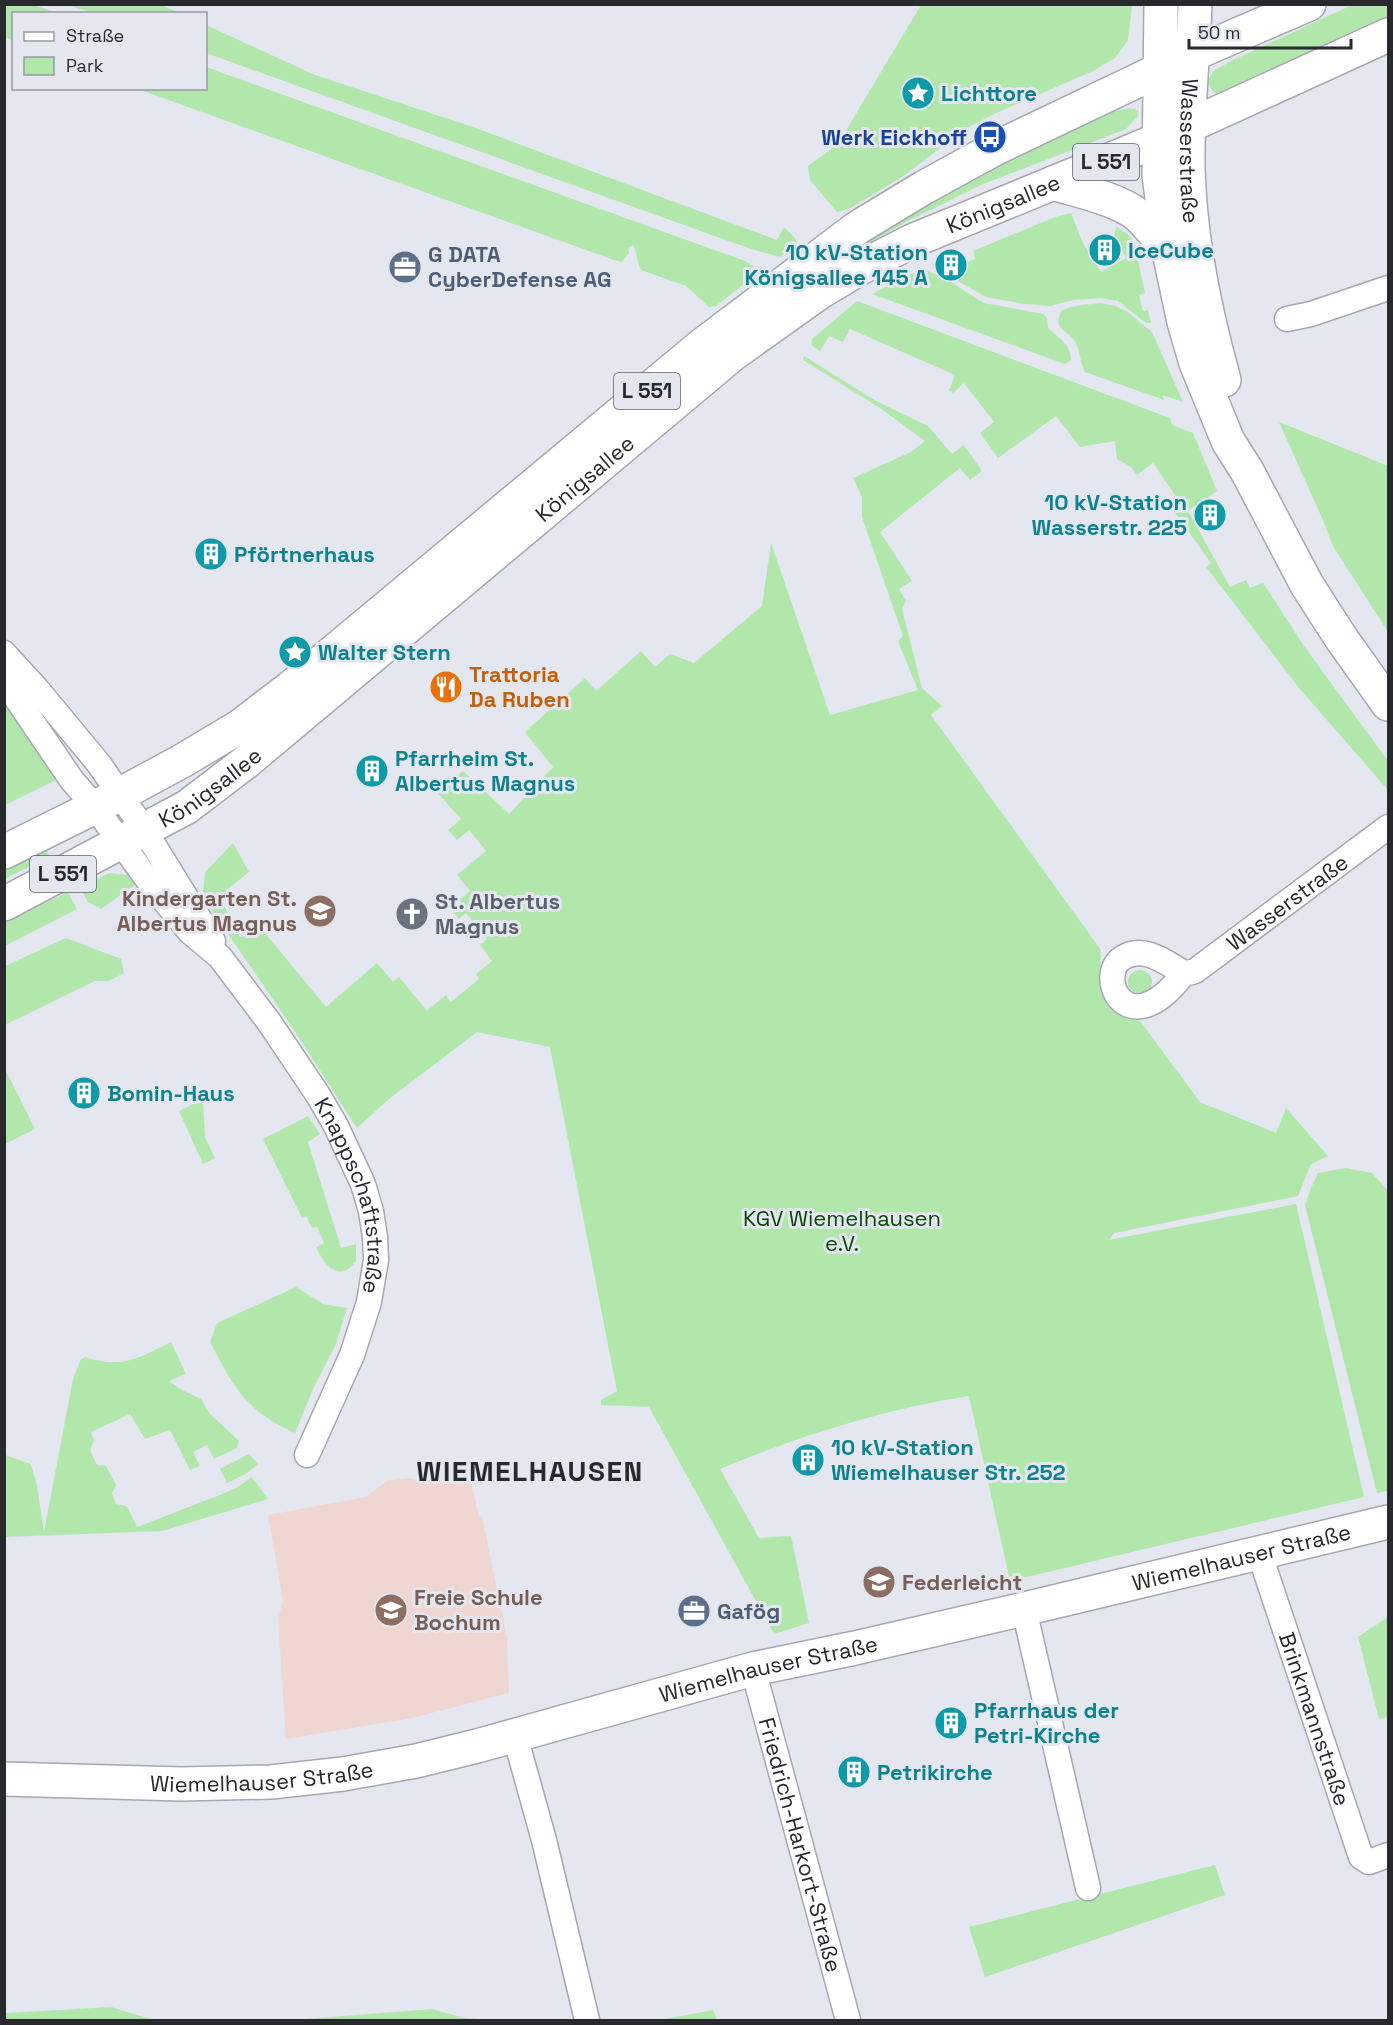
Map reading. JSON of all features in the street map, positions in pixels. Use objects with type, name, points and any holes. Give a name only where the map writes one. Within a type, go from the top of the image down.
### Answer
[{"type":"main road","name":"Wasserstraße","points":[[1161,4],[1159,175],[1169,252],[1184,322],[1196,363],[1228,441],[1247,471],[1307,585],[1341,638],[1389,704]]},
{"type":"main road","name":"Wasserstraße","points":[[1194,4],[1188,127],[1190,189],[1205,303],[1218,359],[1242,436],[1247,471]]},
{"type":"main road","name":"Königsallee","points":[[4,852],[107,801],[239,727],[290,688],[701,346],[856,228],[996,148],[1290,7]]},
{"type":"main road","name":"Königsallee","points":[[4,904],[187,807],[232,773],[724,361],[767,328],[850,274],[912,241],[1158,140],[1389,35]]},
{"type":"main road","name":"Wasserstraße","points":[[1053,183],[1099,197],[1132,212],[1149,227],[1169,252]]},
{"type":"main road","name":"Wiemelhauser Straße","points":[[4,1779],[181,1784],[271,1782],[343,1774],[416,1761],[515,1736],[753,1669],[1024,1609],[1389,1522]]},
{"type":"street","points":[[1287,319],[1311,314],[1389,288]]},
{"type":"street","points":[[4,653],[78,737],[107,801],[133,837]]},
{"type":"street","points":[[4,680],[71,779],[107,801]]},
{"type":"street","name":"Wasserstraße","points":[[1184,973],[1195,971],[1389,827]]},
{"type":"street","name":"Knappschaftstraße","points":[[133,837],[153,887],[190,932],[220,957],[269,1022],[318,1095],[345,1144],[363,1184],[371,1211],[376,1260],[365,1319],[352,1355],[307,1455]]},
{"type":"street","name":"Brinkmannstraße","points":[[1259,1552],[1361,1857],[1369,1862],[1389,1855]]},
{"type":"street","points":[[1024,1609],[1088,1888]]},
{"type":"street","name":"Friedrich-Harkort-Straße","points":[[753,1669],[848,2020]]},
{"type":"street","points":[[515,1736],[558,1893],[587,2020]]},
{"type":"shaded area","name":"Freie Schule Bochum","points":[[467,1464],[479,1517],[482,1516],[507,1638],[509,1693],[412,1718],[286,1739],[278,1620],[283,1601],[268,1515],[366,1497],[387,1481],[409,1478],[425,1482],[442,1477],[440,1468]]},
{"type":"green space","points":[[4,5],[33,5],[55,12],[12,12],[12,40],[5,37]]},
{"type":"green space","points":[[68,5],[161,5],[178,12],[90,12]]},
{"type":"green space","points":[[921,5],[1132,5],[1128,40],[1115,58],[1093,71],[965,129],[905,175],[849,209],[837,212],[810,180],[808,166],[838,144]]},
{"type":"green space","points":[[1352,5],[1388,5],[1388,24],[1222,97],[1210,88],[1208,82],[1213,71]]},
{"type":"green space","points":[[207,25],[315,75],[473,127],[777,240],[784,227],[797,242],[793,248],[780,257],[748,248],[207,53]]},
{"type":"green space","points":[[207,67],[745,261],[761,271],[716,306],[709,307],[686,286],[641,270],[633,245],[628,248],[629,253],[622,262],[141,90],[207,90]]},
{"type":"green space","points":[[1130,108],[1138,110],[1138,116],[1126,129],[981,185],[908,221],[828,267],[186,795],[181,788],[219,762],[824,266],[967,178],[1103,113]]},
{"type":"green space","points":[[1071,213],[1083,243],[1101,272],[1126,258],[1114,233],[1117,227],[1130,236],[1136,251],[1145,293],[1139,295],[1143,311],[1148,310],[1151,323],[1146,323],[1118,301],[1102,298],[1073,300],[1050,306],[1025,304],[986,297],[944,273],[975,259],[973,251],[1055,217]]},
{"type":"green space","points":[[924,269],[949,281],[984,303],[1043,314],[1047,318],[1048,328],[1067,346],[1071,360],[1065,364],[872,294]]},
{"type":"green space","points":[[857,301],[1170,418],[1172,425],[1193,433],[1217,491],[1188,511],[1230,587],[1246,580],[1250,588],[1263,583],[1304,646],[1388,761],[1388,790],[1299,688],[1206,567],[1211,563],[1173,510],[1181,504],[1153,463],[1137,475],[1131,467],[1117,459],[1115,441],[1080,447],[1056,416],[998,458],[980,433],[994,422],[964,383],[953,393],[949,390],[955,375],[850,329],[843,342],[829,336],[820,351],[811,345],[812,339]]},
{"type":"green space","points":[[1101,303],[1126,311],[1152,332],[1183,402],[1162,395],[1164,400],[1085,372],[1076,343],[1060,326],[1058,319],[1062,310],[1074,306]]},
{"type":"green space","name":"KGV Wiemelhausen e.V.","points":[[804,356],[876,401],[928,426],[952,454],[964,445],[982,471],[970,480],[960,468],[880,532],[912,581],[899,589],[906,601],[902,609],[922,688],[942,706],[931,715],[1101,950],[1101,986],[1108,1004],[1115,1011],[1140,1021],[1200,1102],[1276,1133],[1286,1108],[1328,1156],[1311,1164],[1298,1196],[1114,1233],[1109,1240],[1296,1204],[1364,1497],[1010,1581],[969,1396],[905,1408],[811,1435],[720,1469],[759,1538],[791,1536],[809,1623],[774,1634],[649,1407],[601,1405],[601,1400],[617,1391],[550,1047],[477,1032],[389,1099],[357,1128],[292,1027],[213,912],[203,893],[205,872],[233,843],[249,872],[219,896],[240,937],[265,933],[326,1007],[377,963],[393,982],[399,977],[427,1011],[446,995],[451,1002],[479,979],[476,974],[492,961],[480,945],[487,939],[466,913],[459,919],[450,908],[470,891],[457,875],[486,851],[469,830],[457,840],[448,830],[461,819],[437,792],[463,771],[509,814],[553,767],[525,732],[585,678],[596,691],[641,651],[655,667],[670,654],[694,663],[762,606],[771,543],[830,715],[918,690],[898,641],[903,636],[862,517],[862,497],[853,478],[911,452],[925,441],[880,408],[803,360]]},
{"type":"green space","points":[[1279,422],[1388,466],[1388,632],[1333,546]]},
{"type":"green space","points":[[4,694],[42,749],[56,780],[5,805]]},
{"type":"green space","points":[[45,847],[50,856],[5,879],[5,867]]},
{"type":"green space","points":[[110,873],[128,875],[140,881],[101,909],[88,902],[79,886]]},
{"type":"green space","points":[[68,892],[77,909],[5,946],[5,922]]},
{"type":"green space","points":[[66,938],[121,959],[124,973],[109,981],[95,981],[5,1025],[5,966]]},
{"type":"green space","points":[[1140,970],[1148,974],[1152,982],[1148,990],[1140,994],[1132,990],[1128,982],[1132,974]]},
{"type":"green space","points":[[4,1067],[35,1129],[5,1144],[4,1144]]},
{"type":"green space","points":[[203,1099],[205,1137],[215,1158],[203,1164],[179,1111]]},
{"type":"green space","points":[[308,1116],[320,1134],[308,1142],[341,1248],[356,1244],[356,1261],[344,1271],[328,1266],[320,1254],[316,1247],[324,1243],[317,1227],[312,1228],[306,1216],[302,1218],[263,1139]]},
{"type":"green space","points":[[1346,1168],[1372,1173],[1388,1191],[1388,1491],[1377,1493],[1305,1205],[1318,1173]]},
{"type":"green space","points":[[296,1287],[323,1304],[347,1308],[336,1344],[313,1389],[295,1433],[264,1416],[243,1397],[210,1342],[217,1323]]},
{"type":"green space","points":[[171,1342],[186,1374],[169,1381],[201,1399],[210,1414],[239,1441],[237,1448],[214,1459],[207,1445],[193,1452],[200,1466],[190,1470],[170,1430],[145,1439],[130,1414],[91,1432],[94,1441],[90,1450],[97,1465],[106,1466],[116,1485],[112,1493],[116,1504],[127,1506],[137,1527],[220,1495],[252,1477],[268,1499],[162,1531],[5,1537],[5,1455],[31,1464],[44,1532],[73,1379],[81,1359],[86,1357],[98,1361],[120,1362],[140,1357]]},
{"type":"green space","points":[[249,1454],[258,1464],[247,1473],[227,1483],[220,1469]]},
{"type":"green space","points":[[1388,1617],[1388,1717],[1379,1719],[1358,1637]]},
{"type":"green space","points":[[1215,1865],[1225,1895],[985,1977],[969,1927]]},
{"type":"green space","points":[[111,2007],[154,2020],[5,2020],[5,2013]]},
{"type":"green space","points":[[432,2009],[464,2018],[492,2020],[294,2020]]},
{"type":"green space","points":[[713,2010],[717,2020],[659,2020]]},
{"type":"place","name":"Lichttore","points":[[918,93]]},
{"type":"place","name":"Werk Eickhoff","points":[[990,137]]},
{"type":"place","name":"IceCube","points":[[1105,250]]},
{"type":"place","name":"10 kV-Station Königsallee 145 A","points":[[951,265]]},
{"type":"place","name":"G DATA CyberDefense AG","points":[[405,267]]},
{"type":"place","name":"10 kV-Station Wasserstr. 225","points":[[1210,515]]},
{"type":"place","name":"Pförtnerhaus","points":[[211,554]]},
{"type":"place","name":"Walter Stern","points":[[295,652]]},
{"type":"place","name":"Trattoria Da Ruben","points":[[446,687]]},
{"type":"place","name":"Pfarrheim St. Albertus Magnus","points":[[372,771]]},
{"type":"place","name":"Kindergarten St. Albertus Magnus","points":[[320,911]]},
{"type":"place","name":"St. Albertus Magnus","points":[[412,914]]},
{"type":"place","name":"Bomin-Haus","points":[[84,1093]]},
{"type":"place","name":"10 kV-Station Wiemelhauser Str. 252","points":[[808,1460]]},
{"type":"place","name":"Federleicht","points":[[879,1582]]},
{"type":"place","name":"Freie Schule Bochum","points":[[391,1610]]},
{"type":"place","name":"Gafög","points":[[694,1611]]},
{"type":"place","name":"Pfarrhaus der Petri-Kirche","points":[[951,1723]]},
{"type":"place","name":"Petrikirche","points":[[854,1772]]},
{"type":"district","name":"WIEMELHAUSEN","points":[[530,1471]]}]
